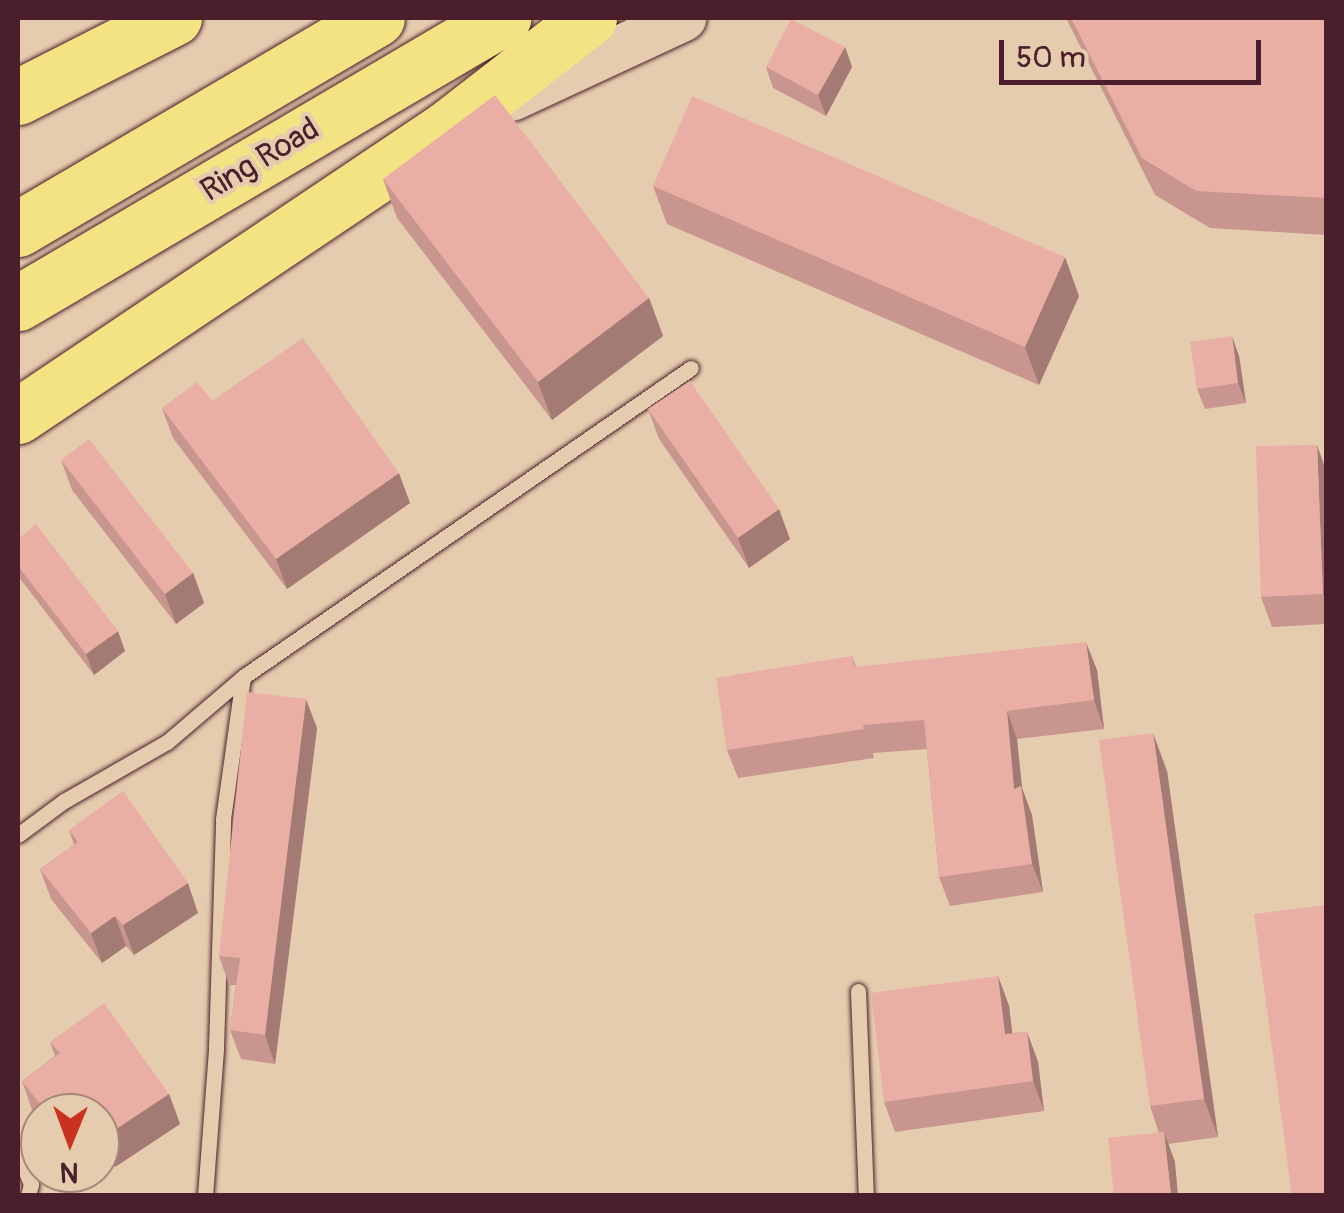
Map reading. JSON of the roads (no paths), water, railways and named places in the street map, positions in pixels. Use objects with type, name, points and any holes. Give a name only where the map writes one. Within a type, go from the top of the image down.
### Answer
[{"type":"highway","points":[[18,96],[174,18]]},
{"type":"highway","name":"Ring Road","points":[[18,229],[377,18]]},
{"type":"highway","name":"Ring Road","points":[[18,303],[503,18]]},
{"type":"highway","points":[[18,416],[446,129],[590,18]]},
{"type":"street","points":[[446,129],[683,18]]},
{"type":"lane","points":[[18,835],[64,801],[168,742],[243,677],[690,368]]},
{"type":"lane","points":[[205,1196],[216,1048],[223,819],[243,677]]},
{"type":"lane","points":[[858,991],[866,1196]]},
{"type":"lane","points":[[18,1152],[30,1184],[28,1196]]}]
